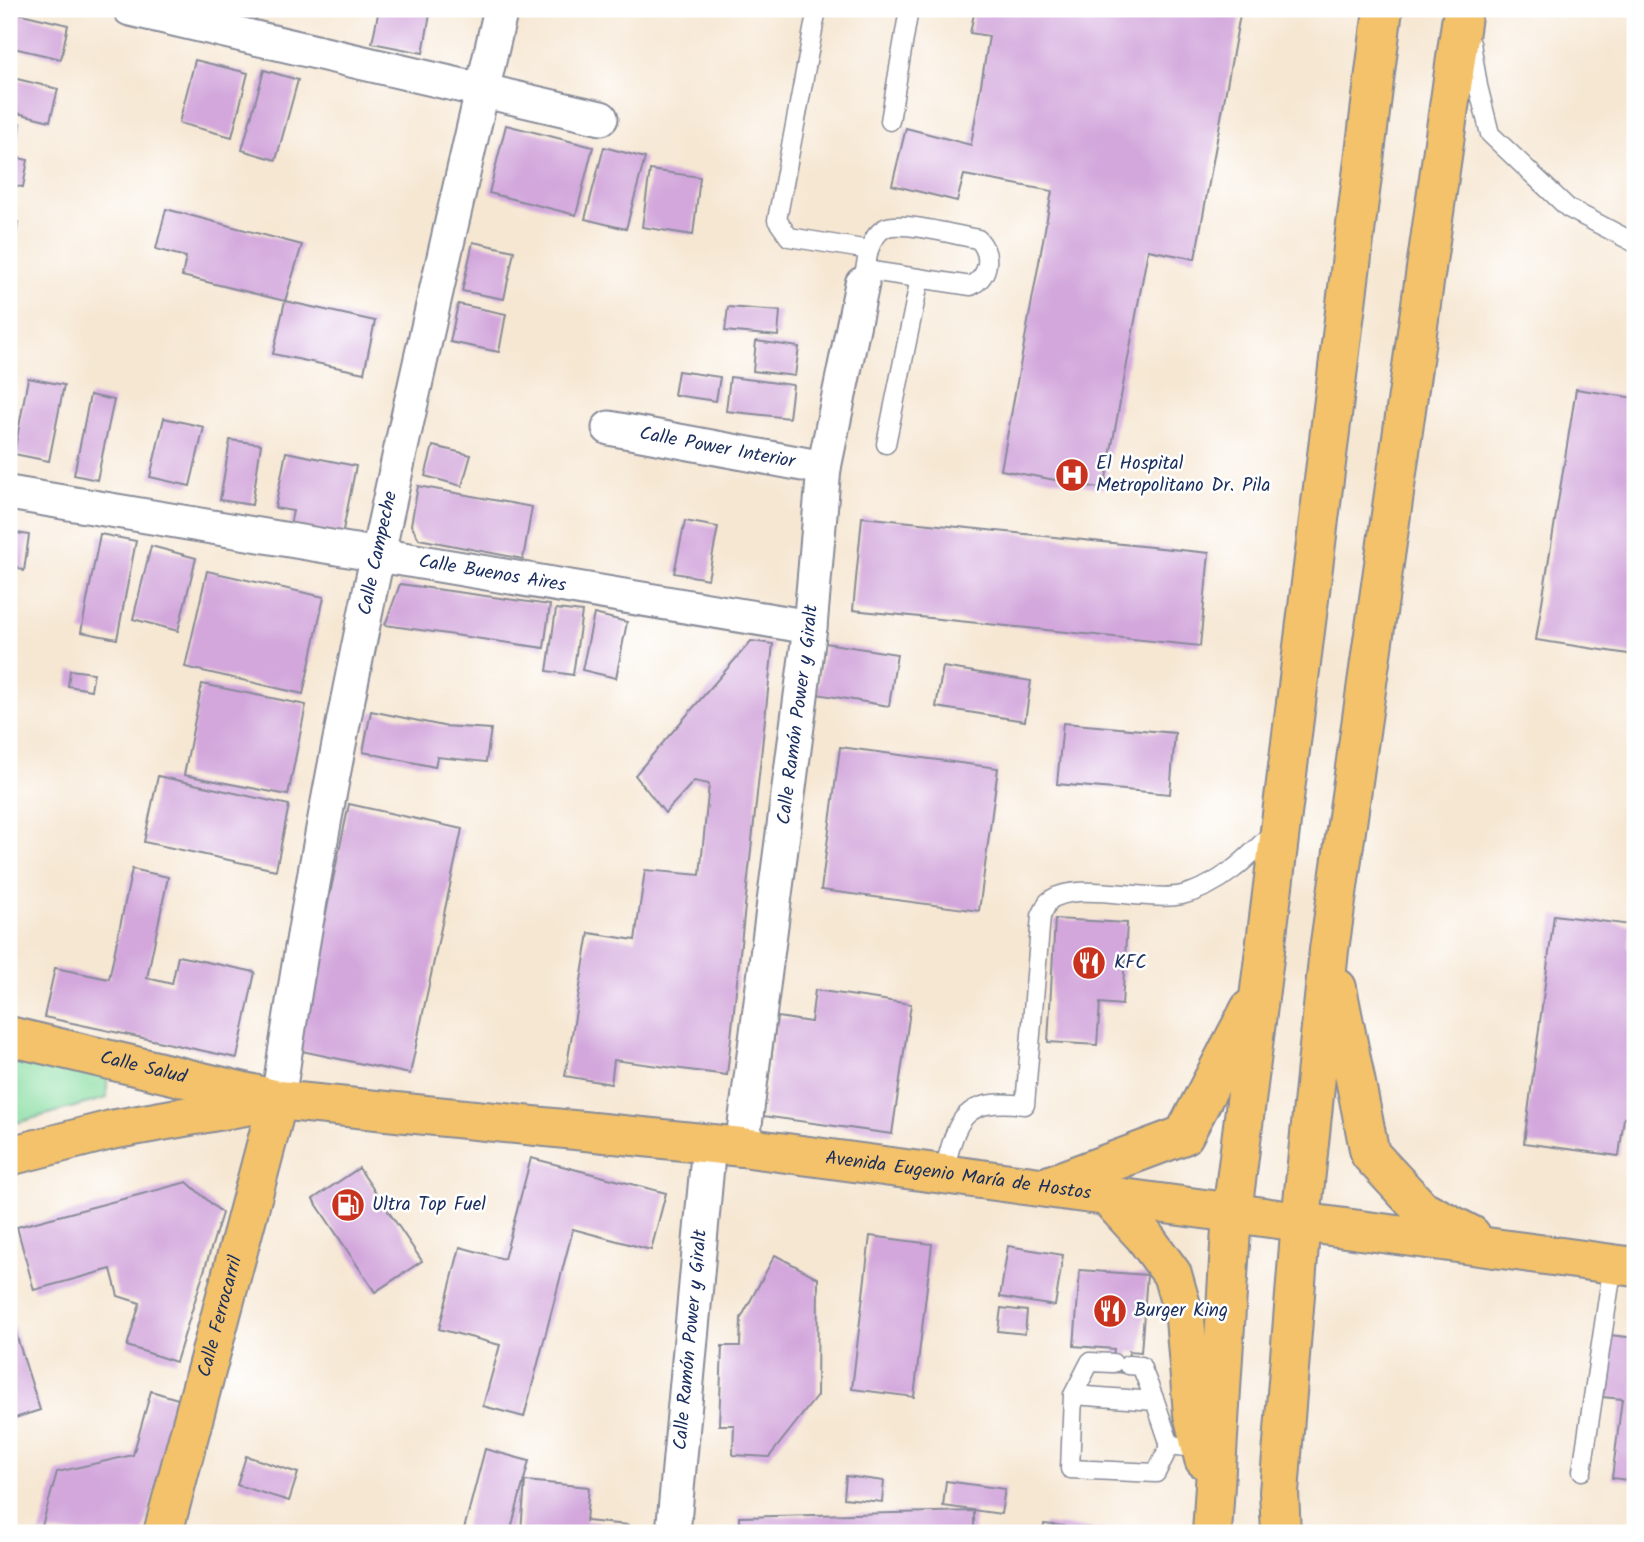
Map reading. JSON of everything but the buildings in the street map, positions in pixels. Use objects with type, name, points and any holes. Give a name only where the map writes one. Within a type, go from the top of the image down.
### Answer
[{"type":"main road","points":[[1213,1533],[1213,1495],[1232,1213],[1383,9]]},
{"type":"main road","points":[[1281,1533],[1279,1492],[1301,1221],[1329,950],[1465,9]]},
{"type":"main road","points":[[1329,950],[1370,1154],[1422,1209],[1494,1247]]},
{"type":"main road","points":[[1042,1188],[1184,1135],[1261,989]]},
{"type":"main road","name":"Calle Salud","points":[[9,1036],[278,1100]]},
{"type":"main road","points":[[9,1156],[111,1130],[278,1100]]},
{"type":"main road","name":"Avenida Eugenio María de Hostos","points":[[278,1100],[725,1146],[1624,1266]]},
{"type":"main road","name":"Calle Ferrocarril","points":[[163,1533],[278,1100]]},
{"type":"main road","points":[[1108,1197],[1144,1236],[1172,1274],[1185,1319],[1193,1415],[1186,1447],[1213,1495]]},
{"type":"street","points":[[130,9],[601,118]]},
{"type":"street","name":"Calle Campeche","points":[[278,1100],[297,964],[379,555],[501,9]]},
{"type":"street","name":"Calle Ramón Power y Giralt","points":[[673,1533],[725,1146],[810,627],[824,468],[864,277]]},
{"type":"street","name":"Calle Power Interior","points":[[609,428],[824,468]]},
{"type":"street","name":"Calle Buenos Aires","points":[[9,493],[810,627]]},
{"type":"lane","points":[[817,9],[777,220],[789,237],[869,250]]},
{"type":"lane","points":[[890,121],[909,9]]},
{"type":"lane","points":[[1465,9],[1478,86],[1490,134],[1568,208],[1635,243]]},
{"type":"lane","points":[[893,226],[978,239],[983,245],[987,269],[978,282],[971,286],[920,278],[864,277],[869,250],[877,234],[893,226]]},
{"type":"lane","points":[[886,444],[920,278]]},
{"type":"lane","points":[[943,1175],[954,1131],[964,1116],[979,1106],[996,1101],[1025,1105],[1041,916],[1048,902],[1068,893],[1180,896],[1206,887],[1240,865],[1282,823]]},
{"type":"lane","points":[[1582,1471],[1624,1266]]},
{"type":"lane","points":[[1090,1362],[1141,1366],[1155,1401],[1186,1447],[1156,1473],[1070,1469],[1073,1395],[1090,1362]]},
{"type":"lane","points":[[1073,1395],[1155,1401]]},
{"type":"green space","points":[[9,1055],[107,1075],[107,1098],[9,1125]]},
{"type":"place","name":"El Hospital Metropolitano Dr. Pila","points":[[1072,475]]},
{"type":"place","name":"KFC","points":[[1089,963]]},
{"type":"place","name":"Ultra Top Fuel","points":[[348,1205]]},
{"type":"place","name":"Burger King","points":[[1110,1311]]}]
